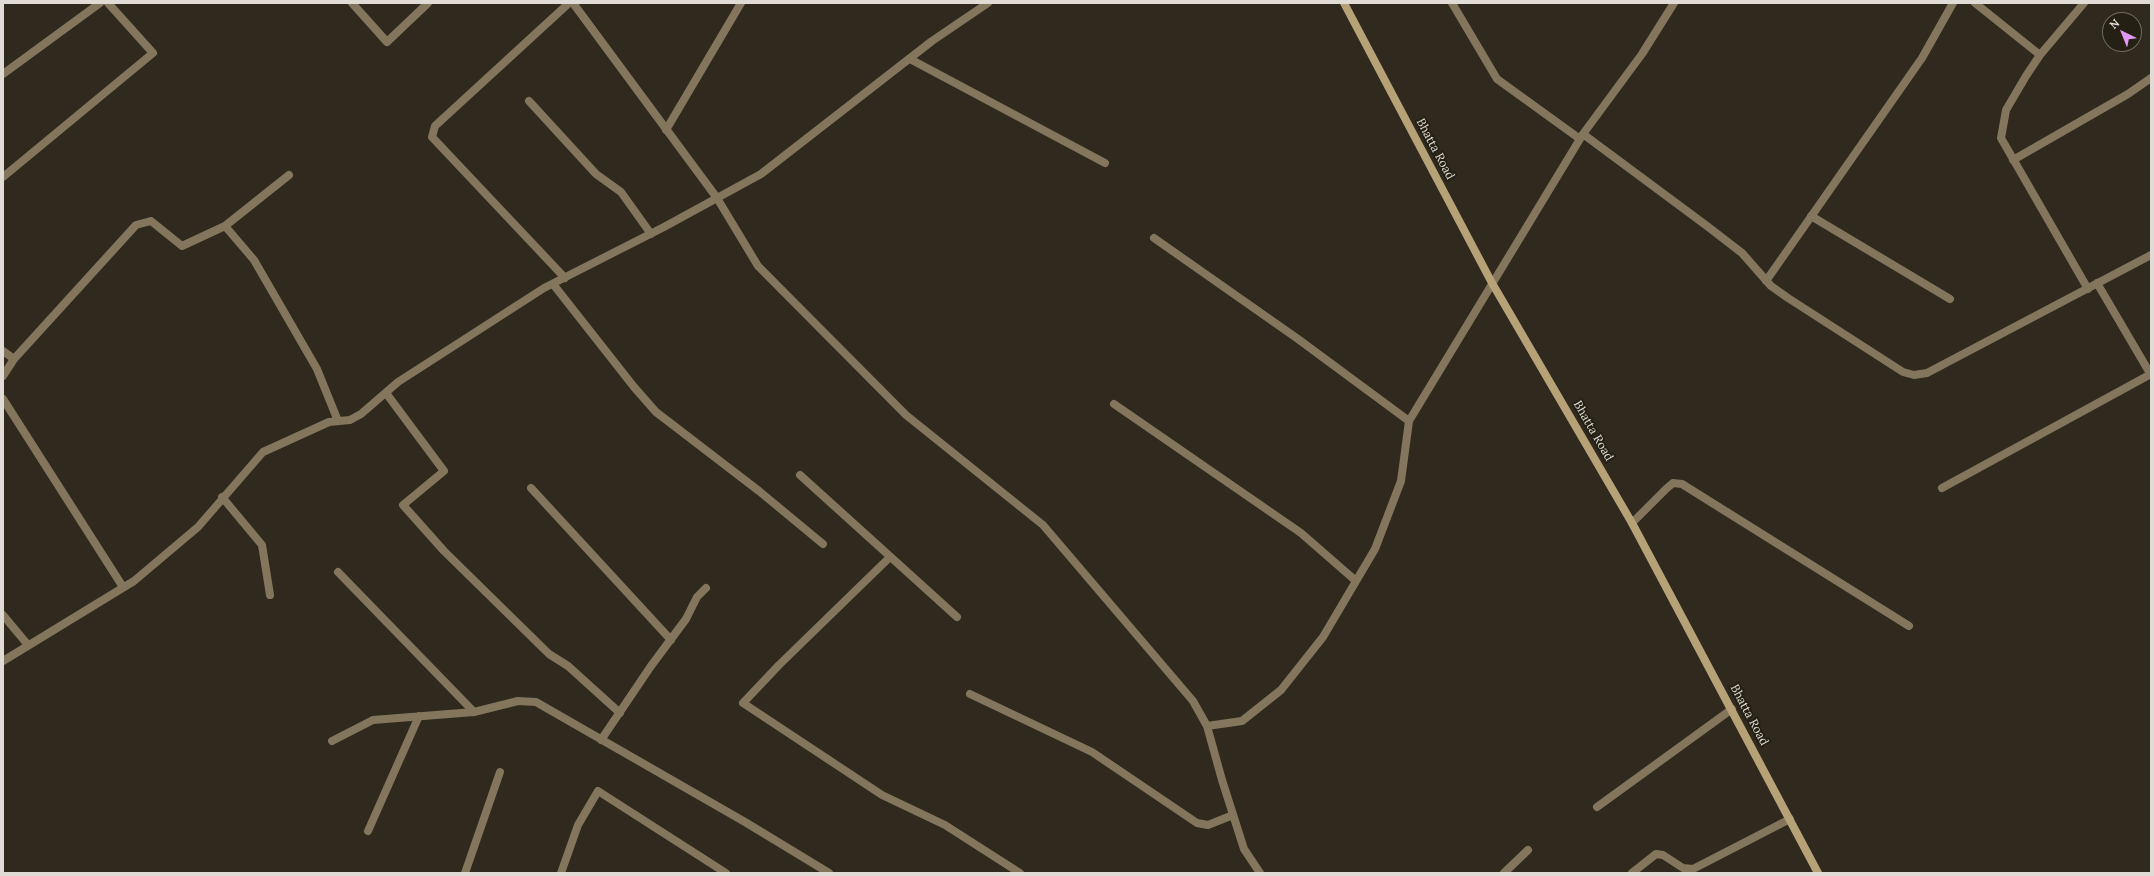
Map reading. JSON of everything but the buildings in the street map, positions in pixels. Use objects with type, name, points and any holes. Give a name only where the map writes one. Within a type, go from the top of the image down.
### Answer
[{"type":"main road","name":"Bhatta Road","points":[[1344,3],[1492,283],[1632,523],[1818,873]]},
{"type":"street","points":[[3,74],[100,3]]},
{"type":"street","points":[[3,177],[153,53],[108,3]]},
{"type":"street","points":[[352,3],[387,42],[428,3]]},
{"type":"street","points":[[565,278],[432,137],[435,126],[568,3]]},
{"type":"street","points":[[573,3],[717,198],[758,266],[906,415],[1043,525],[1193,701],[1207,726],[1244,849],[1260,873]]},
{"type":"street","points":[[666,130],[741,3]]},
{"type":"street","points":[[3,661],[134,581],[198,527],[222,497],[263,452],[323,424],[350,420],[361,414],[405,378],[553,284],[651,234],[761,174],[910,59],[988,3]]},
{"type":"street","points":[[1452,3],[1497,79],[1713,230],[1742,253],[1766,281],[1788,298],[1903,372],[1914,375],[1927,373],[2151,255]]},
{"type":"street","points":[[1766,281],[1922,58],[1953,3]]},
{"type":"street","points":[[1975,3],[2040,55]]},
{"type":"street","points":[[2084,3],[2040,55],[2006,110],[2001,138],[2088,289]]},
{"type":"street","points":[[1207,726],[1242,721],[1281,690],[1323,637],[1375,549],[1401,481],[1409,421],[1582,137],[1642,54],[1671,4]]},
{"type":"street","points":[[910,59],[1105,163]]},
{"type":"street","points":[[2013,160],[2128,94],[2151,78]]},
{"type":"street","points":[[530,101],[596,174],[621,192],[651,234]]},
{"type":"street","points":[[3,376],[14,359],[136,225],[151,221],[182,246],[225,226],[289,175]]},
{"type":"street","points":[[1811,216],[1950,299]]},
{"type":"street","points":[[225,226],[254,260],[317,369],[338,421]]},
{"type":"street","points":[[1154,238],[1298,339],[1409,421]]},
{"type":"street","points":[[1942,488],[2151,374],[2097,283]]},
{"type":"street","points":[[553,284],[634,387],[656,412],[759,490],[823,544]]},
{"type":"street","points":[[3,351],[14,359]]},
{"type":"street","points":[[386,393],[444,471],[403,505],[444,551],[549,654],[568,666],[620,713]]},
{"type":"street","points":[[3,399],[123,588]]},
{"type":"street","points":[[1114,404],[1302,533],[1356,581]]},
{"type":"street","points":[[800,475],[957,617]]},
{"type":"street","points":[[1632,523],[1673,483],[1682,484],[1909,626]]},
{"type":"street","points":[[531,488],[671,640]]},
{"type":"street","points":[[222,497],[262,545],[270,595]]},
{"type":"street","points":[[890,557],[779,665],[743,703],[882,794],[945,825],[1020,873]]},
{"type":"street","points":[[338,572],[474,712]]},
{"type":"street","points":[[601,740],[686,619],[697,597],[706,588]]},
{"type":"street","points":[[3,615],[28,646]]},
{"type":"street","points":[[970,694],[1092,752],[1197,823],[1208,825],[1233,815]]},
{"type":"street","points":[[332,741],[373,720],[474,712],[518,701],[536,702],[738,818],[829,873]]},
{"type":"street","points":[[1597,807],[1732,709]]},
{"type":"street","points":[[368,831],[419,716]]},
{"type":"street","points":[[465,873],[500,772]]},
{"type":"street","points":[[561,873],[578,825],[598,791],[726,873]]},
{"type":"street","points":[[1632,873],[1656,854],[1663,855],[1683,868],[1693,870],[1790,819]]},
{"type":"street","points":[[1504,873],[1528,850]]}]
